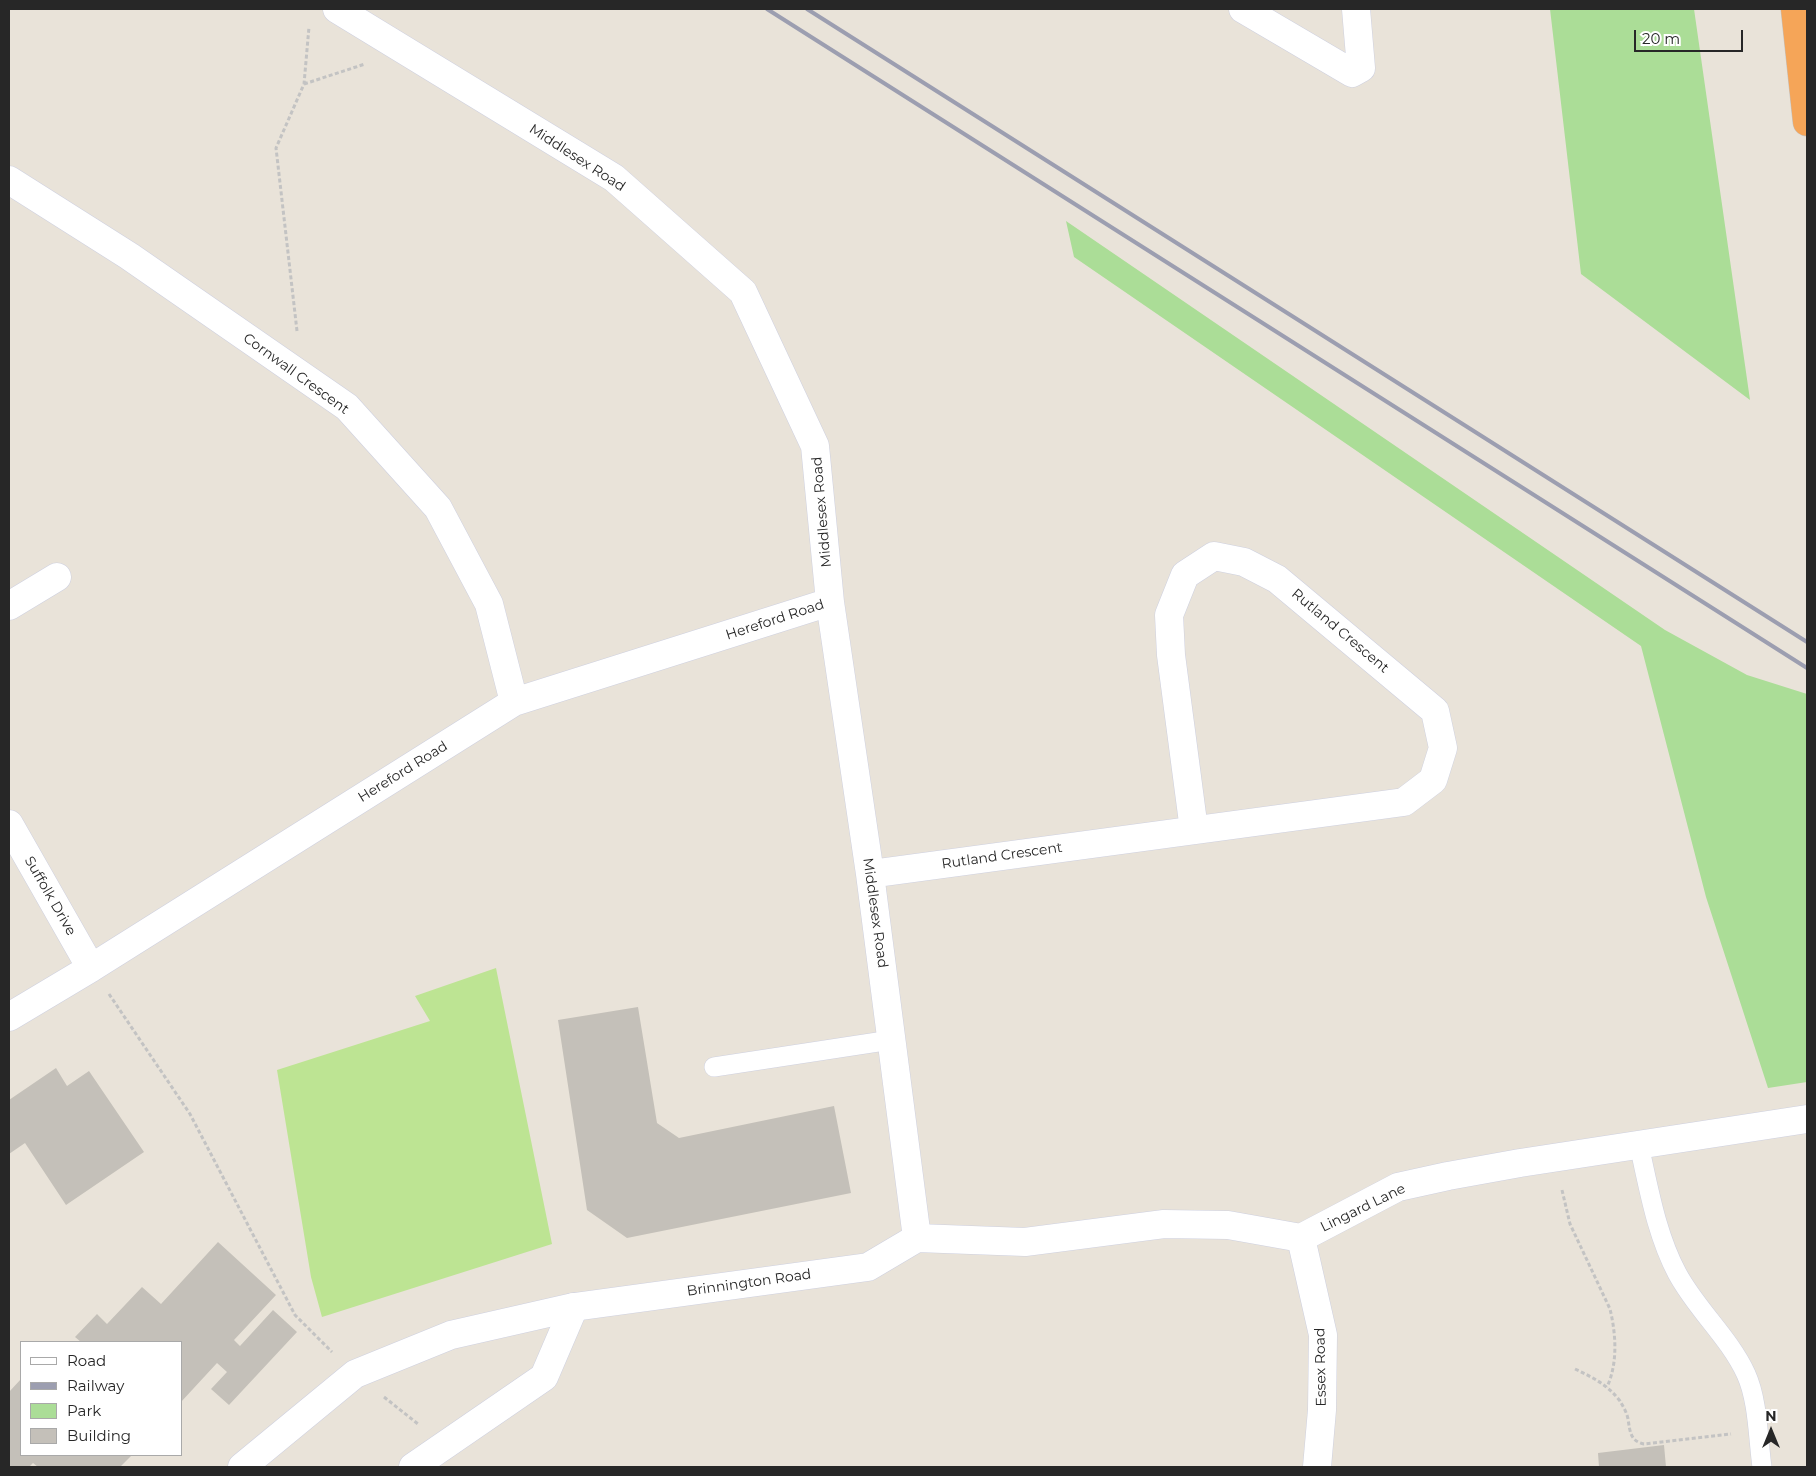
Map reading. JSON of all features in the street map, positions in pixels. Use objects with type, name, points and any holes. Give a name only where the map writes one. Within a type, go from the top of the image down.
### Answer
[{"type":"highway","points":[[1794,9],[1807,122]]},
{"type":"street","name":"Middlesex Road","points":[[337,9],[614,178],[742,292],[816,446],[830,602],[870,874],[917,1238]]},
{"type":"street","points":[[1243,9],[1352,73],[1361,68],[1356,9]]},
{"type":"street","name":"Cornwall Crescent","points":[[9,180],[129,256],[346,407],[438,508],[489,604],[514,702]]},
{"type":"street","name":"Rutland Crescent","points":[[870,874],[1404,802],[1433,780],[1443,748],[1435,711],[1278,579],[1244,562],[1214,556],[1185,574],[1169,615],[1171,655],[1194,830]]},
{"type":"street","points":[[9,606],[56,577]]},
{"type":"street","name":"Hereford Road","points":[[9,1017],[91,968],[514,702],[830,602]]},
{"type":"street","name":"Suffolk Drive","points":[[9,824],[91,968]]},
{"type":"street","name":"Lingard Lane","points":[[1301,1238],[1398,1187],[1448,1176],[1557,1157],[1801,1119]]},
{"type":"street","points":[[917,1238],[1024,1242],[1164,1224],[1228,1225],[1301,1238]]},
{"type":"street","name":"Brinnington Road","points":[[242,1467],[354,1374],[451,1335],[574,1307],[868,1267],[917,1238]]},
{"type":"street","name":"Essex Road","points":[[1301,1238],[1323,1335],[1322,1410],[1317,1467]]},
{"type":"street","points":[[413,1467],[544,1377],[574,1307]]},
{"type":"lane","points":[[714,1067],[891,1040]]},
{"type":"lane","points":[[1639,1145],[1654,1212],[1663,1242],[1677,1273],[1688,1291],[1735,1354],[1746,1374],[1752,1392],[1762,1467]]},
{"type":"path","points":[[302,377],[276,148],[304,84],[310,18]]},
{"type":"path","points":[[304,84],[407,51]]},
{"type":"path","points":[[91,968],[190,1114],[295,1315],[354,1374],[446,1445]]},
{"type":"path","points":[[1557,1157],[1564,1205],[1570,1224],[1610,1309],[1613,1322],[1615,1333],[1613,1371],[1607,1387]]},
{"type":"path","points":[[1575,1369],[1591,1376],[1607,1387],[1623,1407],[1628,1418],[1630,1433],[1638,1442],[1644,1444],[1757,1431]]},
{"type":"green space","points":[[1550,9],[1694,9],[1750,400],[1581,274]]},
{"type":"green space","points":[[1066,221],[1665,630],[1747,675],[1807,694],[1807,1082],[1768,1088],[1706,897],[1641,646],[1074,257]]},
{"type":"green space","points":[[496,968],[552,1244],[322,1317],[311,1277],[277,1070],[430,1021],[415,996]]},
{"type":"building","points":[[638,1007],[657,1123],[679,1138],[834,1106],[851,1193],[627,1238],[587,1210],[558,1020]]},
{"type":"building","points":[[56,1068],[67,1086],[89,1071],[144,1152],[66,1205],[25,1143],[9,1154],[9,1100]]},
{"type":"building","points":[[218,1242],[276,1295],[234,1340],[240,1346],[273,1310],[297,1332],[229,1405],[211,1389],[227,1372],[217,1363],[182,1401],[182,1341],[80,1341],[75,1337],[97,1314],[107,1324],[142,1287],[161,1304]]},
{"type":"building","points":[[20,1380],[20,1456],[131,1456],[120,1467],[38,1467],[33,1463],[29,1467],[9,1467],[9,1392]]},
{"type":"building","points":[[1664,1445],[1666,1467],[1599,1467],[1598,1453]]},
{"type":"railway","points":[[767,9],[1807,668]]},
{"type":"railway","points":[[807,9],[1807,642]]}]
